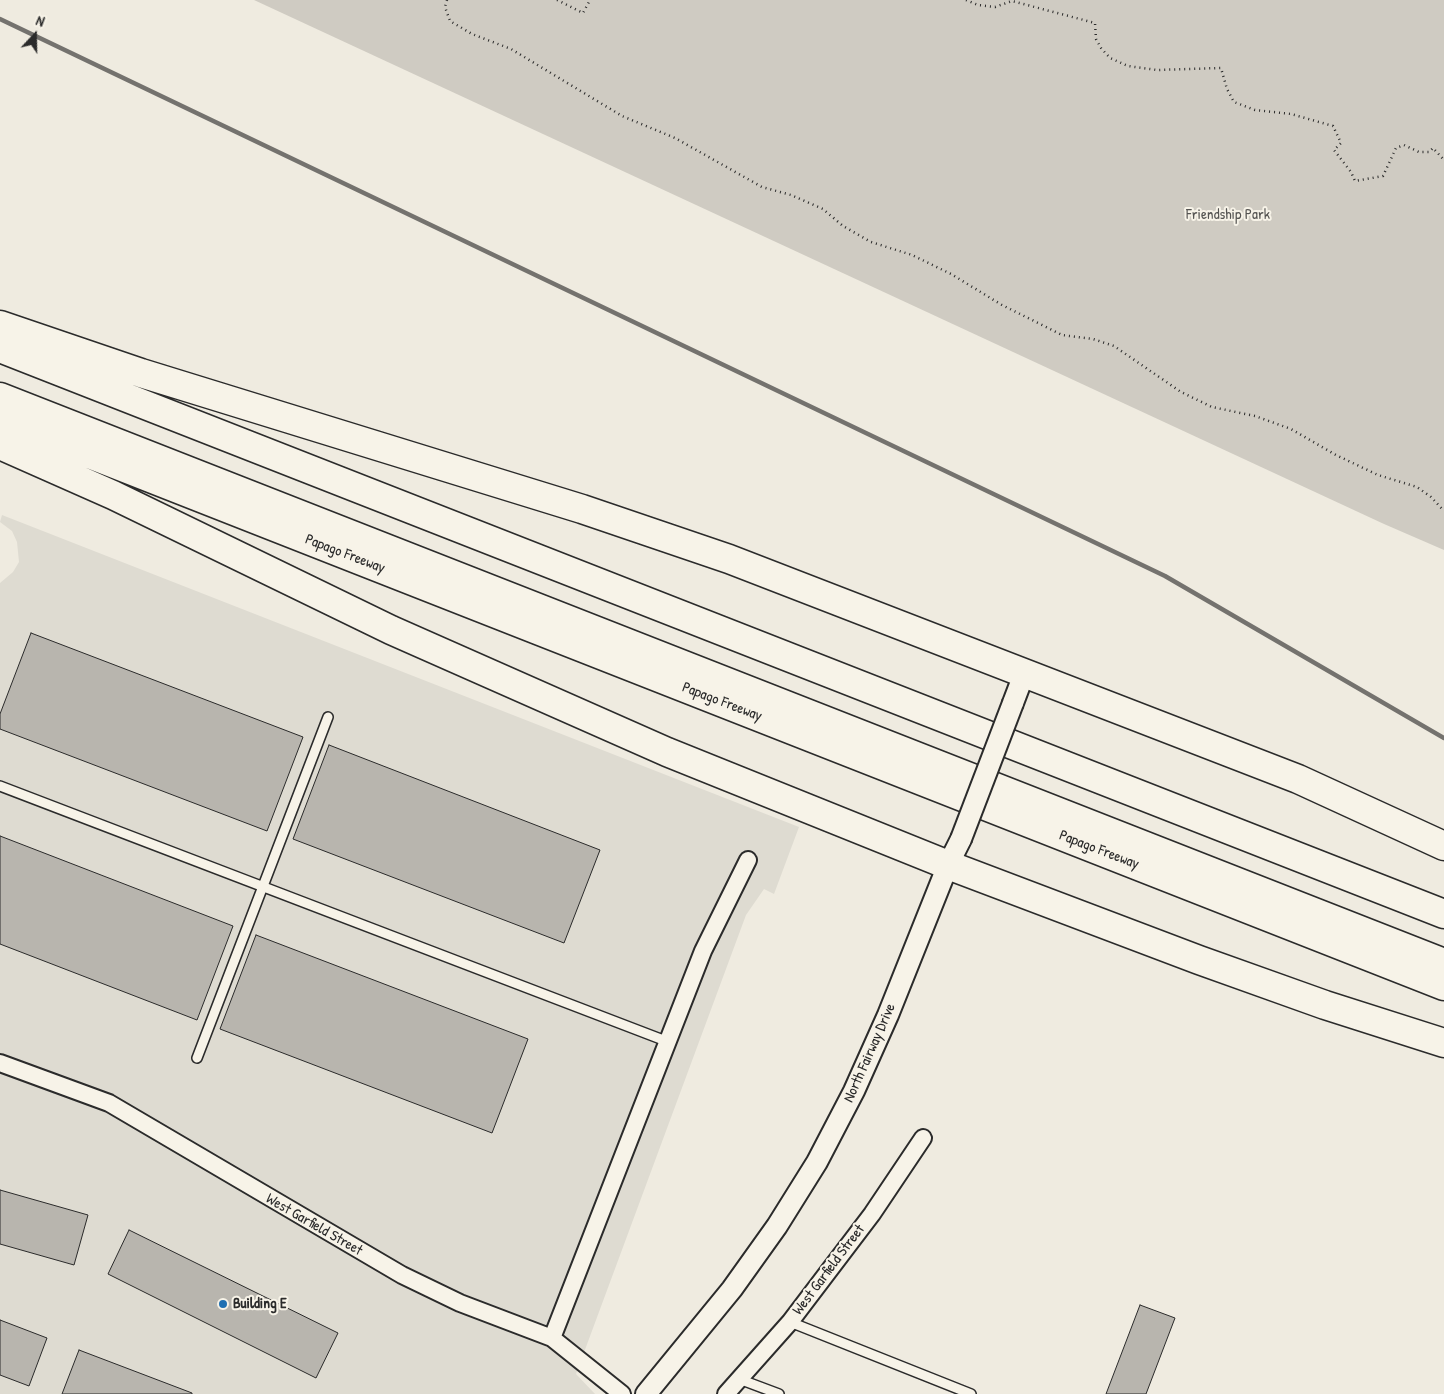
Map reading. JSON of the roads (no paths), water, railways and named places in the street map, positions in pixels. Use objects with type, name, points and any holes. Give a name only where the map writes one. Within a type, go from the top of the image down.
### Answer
[{"type":"highway","points":[[0,325],[141,373],[582,509],[729,559],[1298,779],[1444,846]]},
{"type":"highway","points":[[0,348],[1444,914]]},
{"type":"highway","points":[[0,397],[1444,963]]},
{"type":"highway","name":"Papago Freeway","points":[[0,419],[1444,986]]},
{"type":"highway","points":[[0,445],[113,495],[391,630],[667,752],[948,865],[1208,963],[1325,1005],[1444,1043]]},
{"type":"street","name":"North Fairway Drive","points":[[646,1394],[732,1290],[777,1226],[817,1162],[854,1091],[888,1015],[948,865],[961,839],[1024,674]]},
{"type":"street","points":[[552,1338],[666,1040],[703,951],[748,860]]},
{"type":"street","name":"West Garfield Street","points":[[0,1063],[109,1103],[402,1275],[460,1303],[552,1338],[622,1394]]},
{"type":"street","name":"West Garfield Street","points":[[726,1394],[790,1322],[872,1214],[922,1138]]},
{"type":"lane","points":[[197,1058],[328,717]]},
{"type":"lane","points":[[0,786],[666,1040]]},
{"type":"lane","points":[[790,1322],[970,1394]]},
{"type":"lane","points":[[739,1379],[779,1394]]},
{"type":"waterway","points":[[0,19],[1165,576],[1444,738]]},
{"type":"place","name":"Building E","points":[[223,1304]]},
{"type":"park label","name":"Friendship Park","points":[[1228,215]]}]
